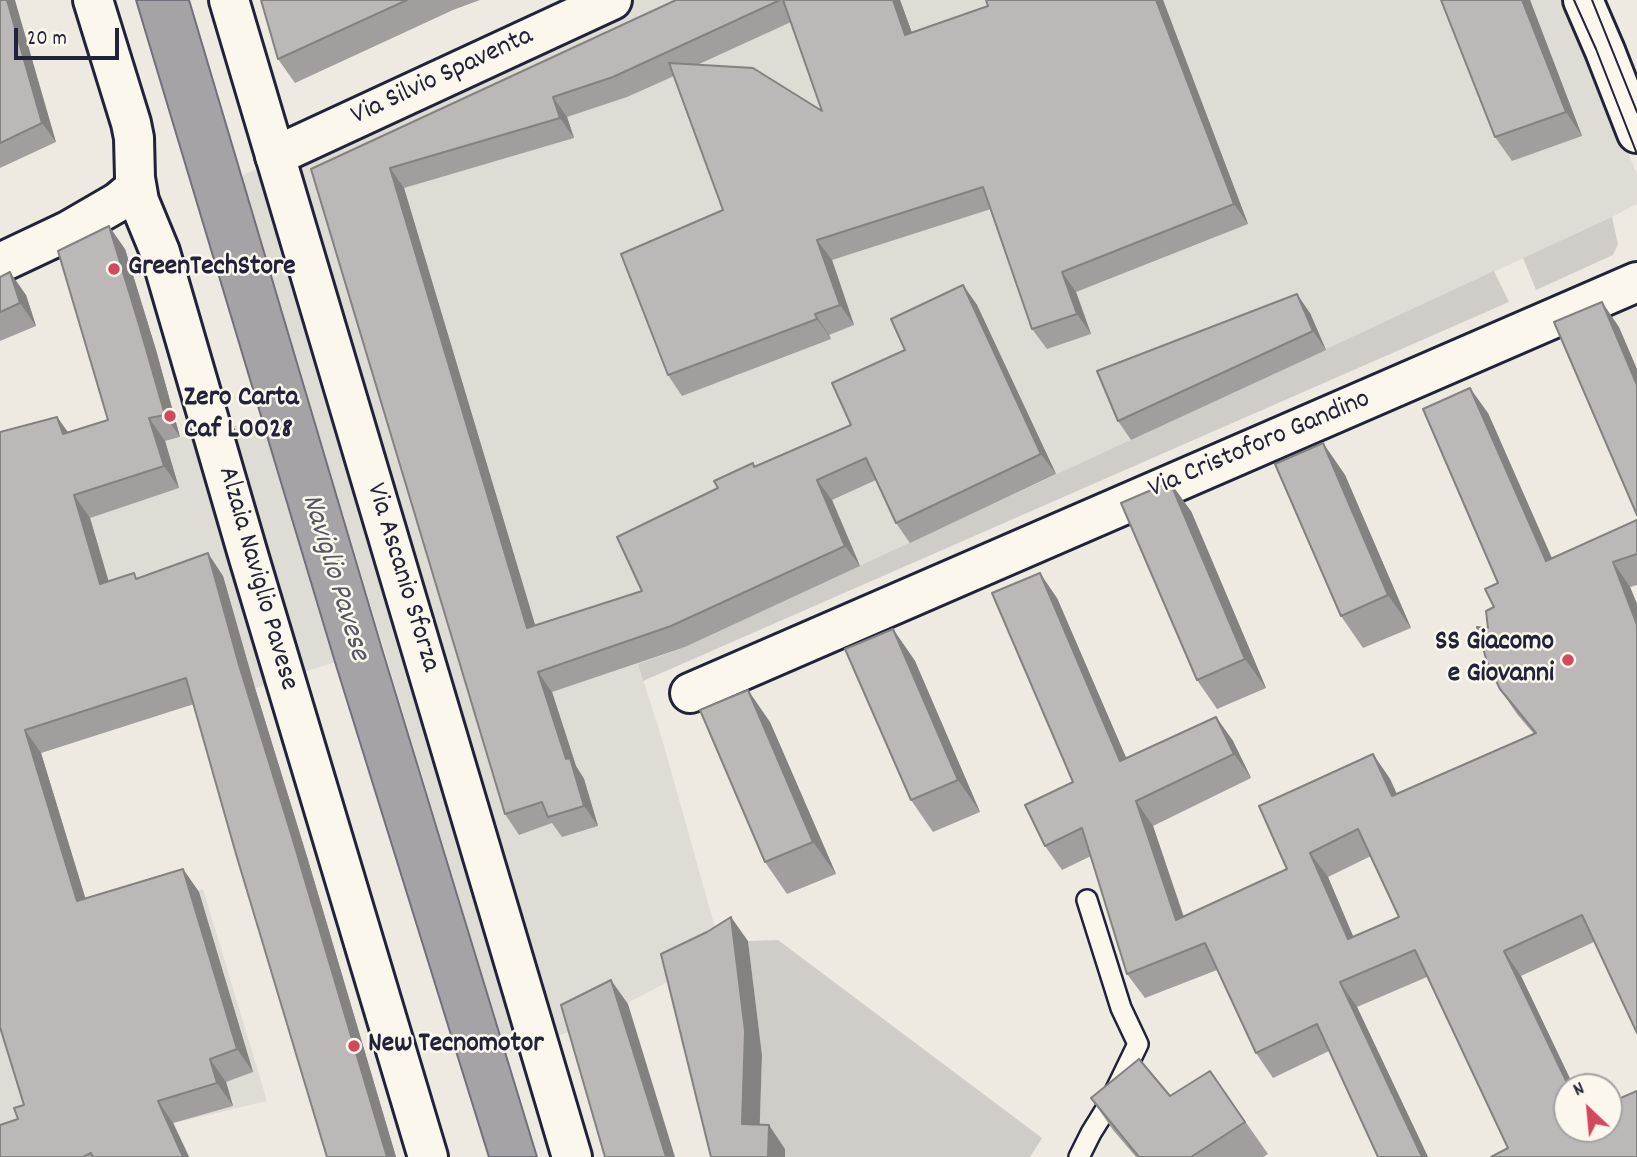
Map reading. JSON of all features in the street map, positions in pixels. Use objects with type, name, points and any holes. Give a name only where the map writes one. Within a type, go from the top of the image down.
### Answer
[{"type":"street","name":"Alzaia Naviglio Pavese","points":[[93,0],[131,123],[136,187],[142,211],[160,252],[428,1157]]},
{"type":"street","name":"Via Ascanio Sforza","points":[[229,0],[572,1157]]},
{"type":"street","name":"Via Silvio Spaventa","points":[[275,156],[612,0]]},
{"type":"street","points":[[1583,0],[1637,133]]},
{"type":"street","points":[[0,262],[68,230],[118,201],[136,187]]},
{"type":"street","name":"Via Cristoforo Gandino","points":[[690,693],[1637,282]]},
{"type":"lane","points":[[1079,1157],[1138,1044],[1121,1008],[1087,900]]},
{"type":"shaded area","points":[[623,0],[1563,0],[1637,174],[1637,204],[685,647],[638,664],[723,956],[578,1029],[506,1053],[241,176]]},
{"type":"shaded area","points":[[1612,217],[1618,244],[1613,255],[1536,290],[1523,258]]},
{"type":"shaded area","points":[[1494,271],[1509,302],[643,681],[638,664],[685,647]]},
{"type":"shaded area","points":[[261,416],[335,662],[41,753],[93,923],[203,889],[267,1101],[174,1123],[190,1157],[0,1157],[0,490],[165,441],[252,422]]},
{"type":"shaded area","points":[[778,940],[1042,1138],[1030,1157],[785,1157],[785,1149],[759,1148],[762,1055],[748,941]]},
{"type":"water","name":"Naviglio Pavese","points":[[136,0],[189,0],[382,649],[537,1157],[489,1157],[335,662]]},
{"type":"building","points":[[0,0],[7,0],[42,123],[0,143]]},
{"type":"building","points":[[261,0],[407,0],[278,59]]},
{"type":"building","points":[[676,0],[780,0],[613,77],[553,97],[560,118],[390,168],[527,628],[642,591],[617,537],[718,488],[714,481],[753,463],[754,467],[851,425],[832,383],[905,350],[891,319],[963,285],[1041,454],[896,523],[866,458],[817,480],[845,546],[671,626],[538,672],[566,759],[570,758],[584,806],[548,817],[542,802],[505,814],[311,169]]},
{"type":"building","points":[[783,0],[893,0],[905,35],[988,6],[986,0],[1156,0],[1234,204],[1062,272],[1077,314],[1032,329],[983,187],[817,240],[840,305],[815,314],[817,319],[668,375],[621,254],[723,210],[669,63],[753,68],[822,111]]},
{"type":"building","points":[[1441,0],[1522,0],[1566,112],[1495,137]]},
{"type":"building","points":[[109,226],[165,415],[149,418],[164,466],[74,495],[100,584],[134,573],[136,579],[208,553],[239,665],[387,1157],[327,1157],[186,678],[25,730],[77,901],[183,869],[237,1049],[210,1059],[217,1083],[158,1101],[183,1157],[93,1157],[91,1153],[83,1157],[0,1157],[0,1125],[18,1119],[14,1108],[24,1105],[0,1027],[0,432],[57,417],[63,434],[108,420],[58,251]]},
{"type":"building","points":[[10,272],[20,303],[0,312],[0,277]]},
{"type":"building","points":[[1297,294],[1313,331],[1118,421],[1097,371]]},
{"type":"building","points":[[1602,302],[1637,385],[1637,515],[1554,322]]},
{"type":"building","points":[[1470,388],[1546,561],[1637,520],[1637,554],[1613,562],[1637,625],[1637,1033],[1582,915],[1504,951],[1562,1073],[1553,1073],[1553,1143],[1623,1143],[1623,1097],[1637,1091],[1637,1157],[1491,1157],[1508,1148],[1415,950],[1340,982],[1422,1157],[1378,1157],[1317,1024],[1256,1053],[1205,943],[1127,974],[1082,828],[1045,846],[1025,805],[1073,782],[992,593],[1040,573],[1120,761],[1216,717],[1234,754],[1136,801],[1176,920],[1287,869],[1259,806],[1373,754],[1392,796],[1536,733],[1500,689],[1487,662],[1477,627],[1488,628],[1486,611],[1494,607],[1485,589],[1498,583],[1423,409]],"holes":[[[1358,829],[1399,917],[1348,939],[1310,853]]]},
{"type":"building","points":[[1323,443],[1388,595],[1341,616],[1275,464]]},
{"type":"building","points":[[1170,482],[1245,659],[1197,680],[1121,503]]},
{"type":"building","points":[[893,629],[958,780],[911,800],[845,649]]},
{"type":"building","points":[[748,690],[813,842],[765,862],[700,710]]},
{"type":"building","points":[[731,917],[745,1031],[742,1124],[769,1125],[768,1157],[711,1157],[661,954]]},
{"type":"building","points":[[611,980],[666,1157],[605,1157],[561,1005]]},
{"type":"building","points":[[1139,1059],[1170,1096],[1210,1071],[1245,1122],[1191,1157],[1139,1157],[1091,1098]]},
{"type":"tram line","points":[[1574,0],[1637,154]]},
{"type":"tram line","points":[[1592,0],[1637,112]]},
{"type":"place","name":"GreenTechStore","points":[[114,269]]},
{"type":"place","name":"Zero Carta Caf L0028","points":[[170,416]]},
{"type":"place","name":"SS Giacomo e Giovanni","points":[[1568,660]]},
{"type":"place","name":"New Tecnomotor","points":[[354,1046]]}]
